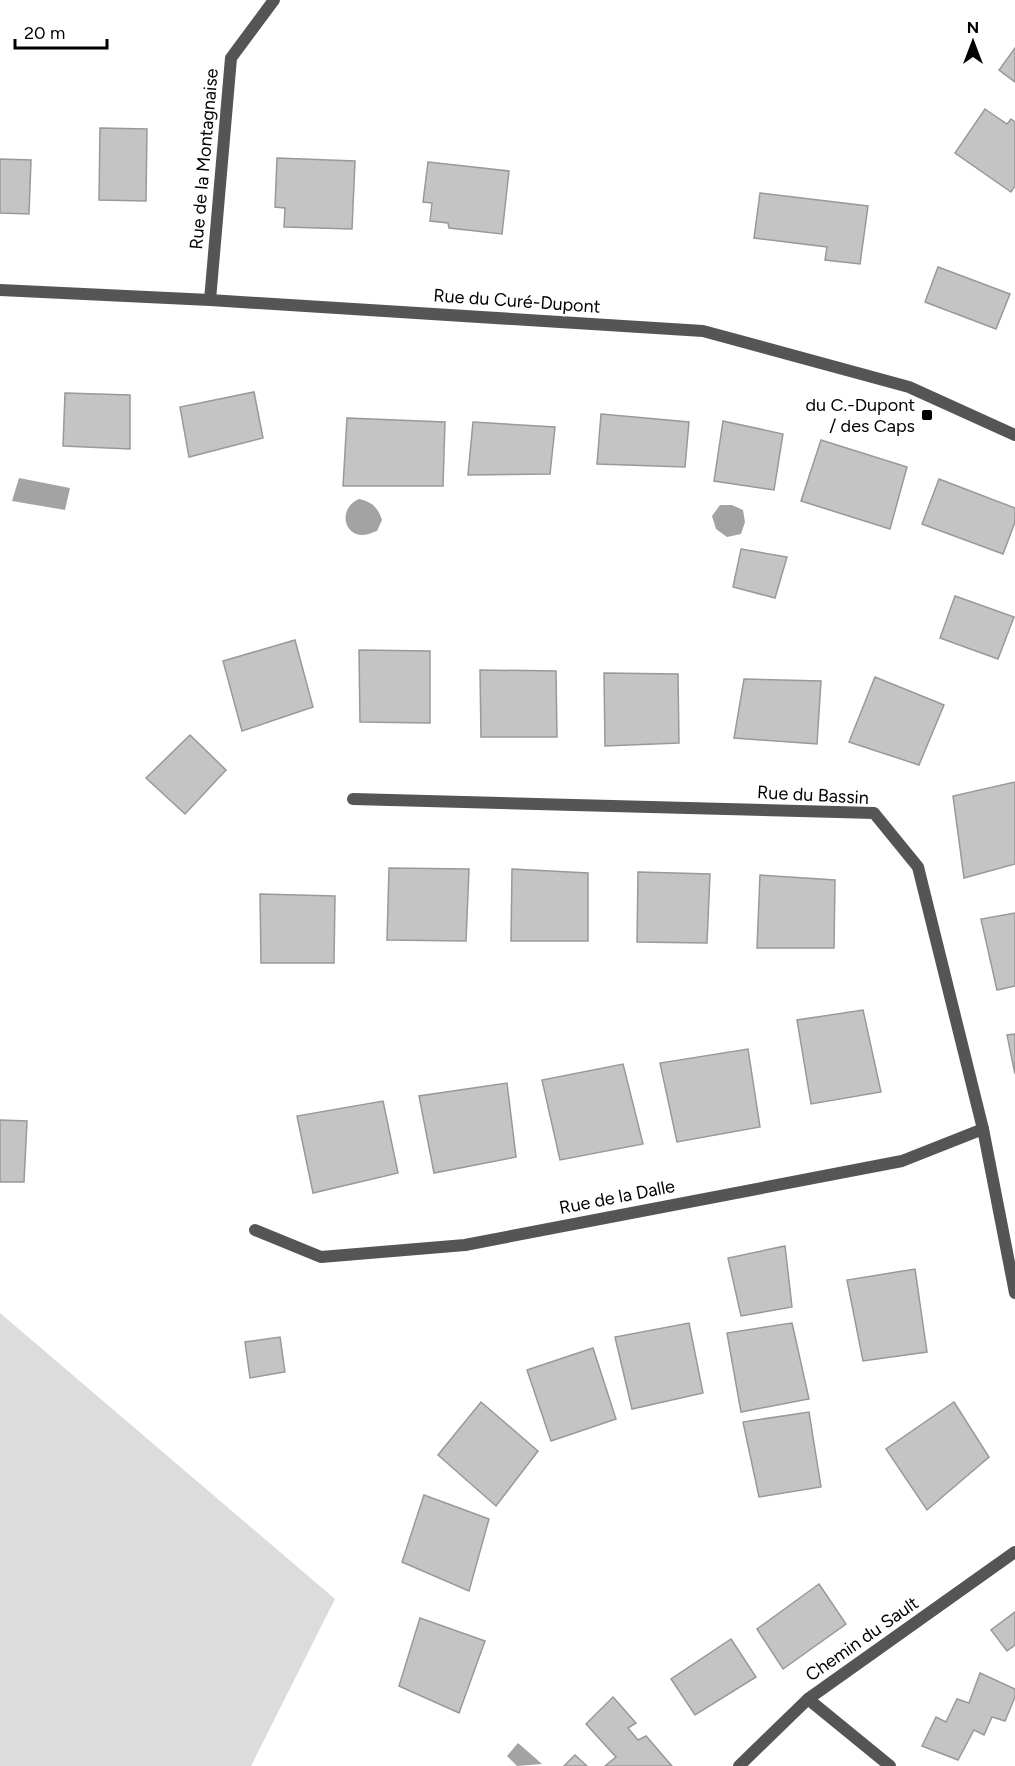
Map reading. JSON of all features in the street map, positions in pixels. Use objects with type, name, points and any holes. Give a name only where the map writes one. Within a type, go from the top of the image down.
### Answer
[{"type":"street","name":"Rue de la Montagnaise","points":[[210,300],[231,58],[274,0]]},
{"type":"street","name":"Rue du Curé-Dupont","points":[[0,290],[210,300],[703,331],[909,387],[1015,435]]},
{"type":"street","name":"Rue du Bassin","points":[[353,799],[874,813],[918,867],[983,1129],[1015,1293]]},
{"type":"street","name":"Rue de la Dalle","points":[[255,1230],[321,1257],[465,1245],[902,1161],[983,1129]]},
{"type":"street","name":"Chemin du Sault","points":[[739,1766],[808,1699],[1015,1552]]},
{"type":"street","points":[[808,1699],[890,1766]]},
{"type":"shaded area","points":[[19,478],[70,488],[65,510],[12,501]]},
{"type":"shaded area","points":[[359,499],[371,504],[379,512],[382,520],[377,531],[365,535],[356,534],[347,526],[348,508]]},
{"type":"shaded area","points":[[720,505],[732,505],[743,510],[745,522],[741,534],[727,537],[716,529],[712,516]]},
{"type":"shaded area","points":[[0,1313],[335,1599],[251,1766],[0,1766]]},
{"type":"shaded area","points":[[518,1743],[542,1764],[517,1766],[507,1756]]},
{"type":"building","points":[[1015,48],[1015,82],[999,70]]},
{"type":"building","points":[[985,109],[1007,124],[1011,119],[1015,122],[1015,186],[1011,192],[955,153]]},
{"type":"building","points":[[100,128],[147,129],[146,201],[99,200]]},
{"type":"building","points":[[277,158],[355,161],[352,229],[284,227],[285,208],[275,207]]},
{"type":"building","points":[[0,159],[31,160],[29,214],[0,213]]},
{"type":"building","points":[[428,162],[509,171],[502,234],[449,228],[448,223],[430,221],[432,203],[423,202]]},
{"type":"building","points":[[760,193],[868,206],[860,264],[825,260],[827,247],[754,238]]},
{"type":"building","points":[[938,267],[1010,294],[996,329],[925,302]]},
{"type":"building","points":[[254,392],[263,438],[189,457],[180,407]]},
{"type":"building","points":[[65,393],[130,395],[130,449],[63,446]]},
{"type":"building","points":[[601,414],[689,422],[685,467],[597,464]]},
{"type":"building","points":[[347,418],[445,422],[443,486],[343,486]]},
{"type":"building","points":[[723,421],[783,434],[774,490],[714,481]]},
{"type":"building","points":[[473,422],[555,427],[550,474],[468,475]]},
{"type":"building","points":[[821,440],[907,467],[890,529],[801,501]]},
{"type":"building","points":[[939,479],[1015,508],[1015,522],[1003,554],[922,524]]},
{"type":"building","points":[[741,549],[787,557],[775,598],[733,587]]},
{"type":"building","points":[[955,596],[1014,617],[998,659],[940,638]]},
{"type":"building","points":[[295,640],[313,707],[242,731],[223,661]]},
{"type":"building","points":[[359,650],[430,651],[430,723],[360,722]]},
{"type":"building","points":[[480,670],[556,671],[557,737],[481,737]]},
{"type":"building","points":[[604,673],[678,674],[679,743],[605,746]]},
{"type":"building","points":[[875,677],[944,705],[919,765],[849,742]]},
{"type":"building","points":[[744,679],[821,681],[817,744],[734,738]]},
{"type":"building","points":[[190,735],[226,770],[185,814],[146,778]]},
{"type":"building","points":[[1015,782],[1015,864],[964,878],[953,796]]},
{"type":"building","points":[[389,868],[469,869],[466,941],[387,940]]},
{"type":"building","points":[[512,869],[588,873],[588,941],[511,941]]},
{"type":"building","points":[[638,872],[710,874],[707,943],[637,942]]},
{"type":"building","points":[[760,875],[835,880],[834,948],[757,948]]},
{"type":"building","points":[[260,894],[335,896],[334,963],[261,963]]},
{"type":"building","points":[[1015,913],[1015,986],[997,990],[981,919]]},
{"type":"building","points":[[863,1010],[881,1092],[811,1104],[797,1020]]},
{"type":"building","points":[[1015,1034],[1015,1074],[1007,1035]]},
{"type":"building","points":[[748,1049],[760,1127],[677,1142],[660,1063]]},
{"type":"building","points":[[623,1064],[643,1144],[560,1160],[542,1080]]},
{"type":"building","points":[[507,1083],[516,1157],[434,1173],[419,1096]]},
{"type":"building","points":[[383,1101],[398,1173],[313,1193],[297,1116]]},
{"type":"building","points":[[0,1120],[27,1121],[24,1182],[0,1182]]},
{"type":"building","points":[[785,1246],[792,1307],[741,1316],[728,1258]]},
{"type":"building","points":[[915,1269],[927,1352],[863,1361],[847,1280]]},
{"type":"building","points":[[689,1323],[703,1393],[632,1409],[615,1337]]},
{"type":"building","points":[[792,1323],[809,1399],[741,1412],[727,1333]]},
{"type":"building","points":[[280,1337],[285,1372],[250,1378],[245,1342]]},
{"type":"building","points":[[593,1348],[616,1419],[551,1441],[527,1370]]},
{"type":"building","points":[[481,1402],[538,1451],[496,1506],[438,1455]]},
{"type":"building","points":[[954,1402],[989,1457],[927,1510],[886,1449]]},
{"type":"building","points":[[809,1412],[821,1487],[759,1497],[743,1422]]},
{"type":"building","points":[[424,1495],[489,1519],[469,1591],[402,1562]]},
{"type":"building","points":[[819,1584],[846,1624],[783,1669],[757,1629]]},
{"type":"building","points":[[1015,1612],[1015,1645],[1007,1651],[991,1630]]},
{"type":"building","points":[[420,1618],[485,1641],[459,1713],[399,1686]]},
{"type":"building","points":[[731,1639],[756,1677],[695,1715],[671,1679]]},
{"type":"building","points":[[980,1673],[1015,1689],[1015,1697],[1005,1721],[992,1717],[984,1735],[974,1730],[958,1760],[922,1746],[936,1717],[946,1722],[957,1699],[969,1703]]},
{"type":"building","points":[[613,1697],[636,1723],[628,1728],[638,1740],[646,1736],[672,1766],[605,1766],[616,1757],[586,1724]]},
{"type":"building","points":[[575,1755],[587,1766],[564,1766]]},
{"type":"place","name":"du C.-Dupont / des Caps","points":[[927,415]]}]
